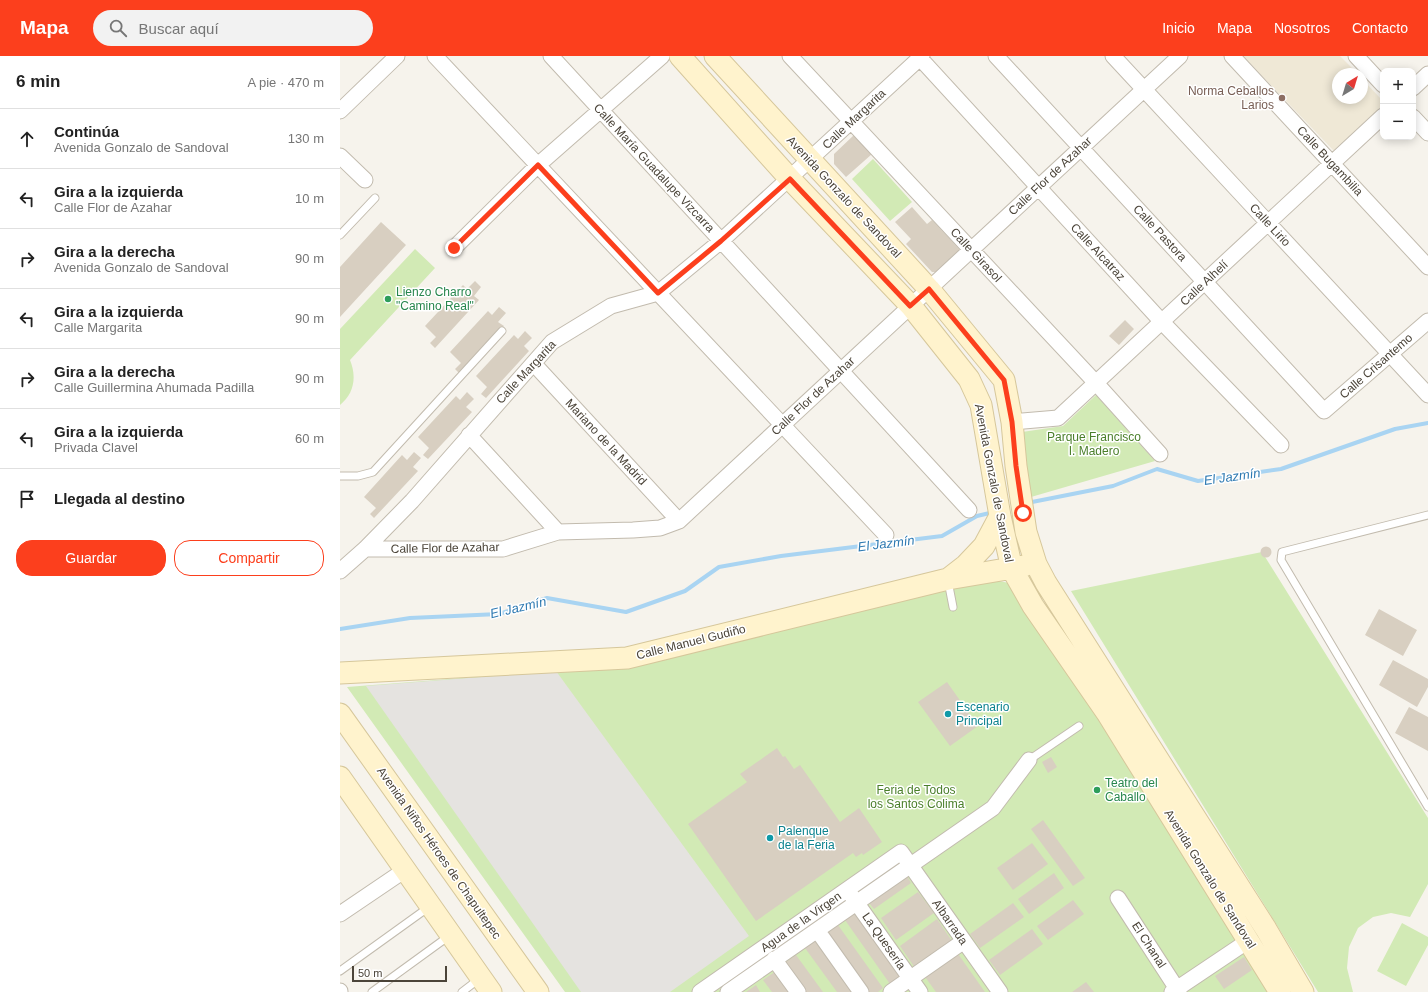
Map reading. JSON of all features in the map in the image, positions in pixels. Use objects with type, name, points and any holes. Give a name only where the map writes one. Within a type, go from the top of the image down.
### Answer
[{"type":"main road","name":"Avenida Gonzalo de Sandoval","points":[[680,56],[790,179],[910,306],[969,379],[981,405],[999,511],[1012,570],[1033,606],[1107,713],[1280,992]]},
{"type":"main road","name":"Avenida Gonzalo de Sandoval","points":[[715,56],[929,289],[1004,380],[1012,422],[1016,466],[1026,532],[1036,564],[1266,929],[1303,992]]},
{"type":"main road","points":[[948,579],[966,565],[984,546],[999,511]]},
{"type":"main road","name":"Calle Manuel Gudiño","points":[[340,673],[626,658],[948,579],[1012,570],[1036,564]]},
{"type":"main road","name":"Avenida Niños Héroes de Chapultepec","points":[[340,714],[538,992]]},
{"type":"main road","points":[[340,777],[486,985]]},
{"type":"street","points":[[340,111],[397,56]]},
{"type":"street","points":[[435,56],[886,535]]},
{"type":"street","name":"Calle María Guadalupe Vizcarra","points":[[551,56],[969,510]]},
{"type":"street","points":[[454,248],[538,165],[662,56]]},
{"type":"street","name":"Calle Girasol","points":[[790,56],[1096,383],[1160,454]]},
{"type":"street","name":"Calle Pastora","points":[[996,56],[1324,411]]},
{"type":"street","name":"Calle Lirio","points":[[1113,56],[1428,395]]},
{"type":"street","name":"Calle Flor de Azahar","points":[[365,549],[503,549],[558,532],[660,528],[679,521],[1180,56]]},
{"type":"street","name":"Calle Bugambilia","points":[[1232,56],[1428,267]]},
{"type":"street","points":[[1356,56],[1380,82]]},
{"type":"street","name":"Calle Margarita","points":[[340,571],[365,549],[412,501],[552,342],[612,306],[658,293],[721,241],[790,179],[920,57]]},
{"type":"street","name":"Calle Alcatraz","points":[[920,57],[1162,322],[1281,445]]},
{"type":"street","points":[[1416,85],[1428,74]]},
{"type":"street","name":"Calle Alhelí","points":[[1012,422],[1058,418],[1380,119]]},
{"type":"street","points":[[1416,120],[1428,133]]},
{"type":"street","points":[[340,156],[365,180]]},
{"type":"street","name":"Calle Crisantemo","points":[[1324,411],[1428,321]]},
{"type":"street","name":"Mariano de la Madrid","points":[[534,364],[679,521]]},
{"type":"street","points":[[469,435],[558,532]]},
{"type":"street","name":"Agua de la Virgen","points":[[730,991],[993,808],[1029,760]]},
{"type":"street","name":"Agua de la Virgen","points":[[700,992],[901,852]]},
{"type":"street","name":"Albarrada","points":[[901,852],[1000,992]]},
{"type":"street","points":[[340,914],[405,870]]},
{"type":"street","name":"La Quesería","points":[[847,890],[920,992]]},
{"type":"street","name":"El Chanal","points":[[1118,898],[1176,991]]},
{"type":"street","points":[[817,930],[861,992]]},
{"type":"street","points":[[891,992],[964,941]]},
{"type":"street","points":[[1176,991],[1242,945]]},
{"type":"street","points":[[774,959],[798,992]]},
{"type":"lane","points":[[340,235],[375,198]]},
{"type":"lane","points":[[340,476],[358,476],[373,472],[502,331]]},
{"type":"lane","points":[[1428,514],[1282,552],[1281,560],[1428,807]]},
{"type":"lane","points":[[948,579],[953,607]]},
{"type":"lane","points":[[1029,760],[1078,726]]},
{"type":"lane","points":[[340,971],[430,906]]},
{"type":"lane","points":[[372,992],[451,935]]},
{"type":"lane","points":[[462,992],[486,985]]},
{"type":"shaded area","points":[[1243,56],[1340,56],[1352,68],[1332,68],[1332,104],[1368,104],[1368,85],[1380,98],[1380,108],[1334,151]]},
{"type":"shaded area","points":[[556,671],[749,936],[670,992],[581,992],[366,686]]},
{"type":"green space","points":[[873,159],[912,202],[890,221],[852,179]]},
{"type":"green space","name":"Lienzo Charro \"Camino Real\"","points":[[415,249],[435,268],[350,360],[354,379],[353,385],[345,401],[340,405],[340,329]]},
{"type":"green space","name":"Parque Francisco I. Madero","points":[[1096,395],[1155,461],[1031,497],[1022,432],[1063,426]]},
{"type":"green space","points":[[1262,552],[1428,818],[1428,884],[1410,917],[1391,913],[1373,917],[1358,928],[1349,947],[1347,968],[1353,992],[1318,992],[1071,591]]},
{"type":"green space","name":"Feria de Todos los Santos Colima","points":[[999,581],[1014,584],[1268,992],[565,992],[347,687],[629,665],[942,590]]},
{"type":"green space","points":[[1402,923],[1428,937],[1428,945],[1406,986],[1377,971]]},
{"type":"building","points":[[854,135],[872,154],[846,177],[834,164],[834,154]]},
{"type":"building","points":[[912,207],[927,224],[932,220],[961,251],[937,272],[932,272],[906,244],[911,239],[895,222]]},
{"type":"building","points":[[381,222],[406,245],[340,317],[340,267]]},
{"type":"building","points":[[475,281],[481,287],[474,296],[479,300],[435,348],[430,343],[436,337],[425,326],[463,285],[467,289]]},
{"type":"building","points":[[499,307],[506,313],[498,322],[504,326],[460,374],[455,369],[461,363],[450,352],[488,311],[492,315]]},
{"type":"building","points":[[1125,320],[1134,329],[1119,345],[1109,336]]},
{"type":"building","points":[[525,331],[532,338],[524,346],[529,351],[486,398],[481,394],[487,387],[476,376],[514,335],[518,339]]},
{"type":"building","points":[[467,392],[474,399],[466,407],[472,412],[428,459],[423,455],[429,448],[418,437],[456,396],[460,400]]},
{"type":"building","points":[[414,452],[421,458],[413,467],[418,471],[374,518],[370,514],[376,508],[364,497],[402,455],[407,460]]},
{"type":"building","points":[[1264,547],[1268,547],[1270,548],[1270,556],[1264,557],[1261,554],[1261,550]]},
{"type":"building","points":[[1379,609],[1417,630],[1403,656],[1365,635]]},
{"type":"building","points":[[1393,660],[1428,679],[1428,687],[1417,707],[1379,685]]},
{"type":"building","name":"Escenario Principal","points":[[947,682],[978,726],[950,746],[918,702]]},
{"type":"building","points":[[1409,707],[1428,717],[1428,751],[1395,733]]},
{"type":"building","name":"Palenque de la Feria","points":[[777,748],[794,769],[800,765],[840,822],[859,808],[882,842],[863,855],[862,853],[856,857],[853,853],[756,921],[688,824],[747,782],[740,774]]},
{"type":"building","points":[[1051,757],[1057,767],[1048,773],[1042,762]]},
{"type":"building","points":[[1043,820],[1085,878],[1073,886],[1031,829]]},
{"type":"building","points":[[1032,843],[1048,864],[1013,890],[997,868]]},
{"type":"building","points":[[896,861],[901,868],[863,894],[859,888]]},
{"type":"building","points":[[1054,873],[1064,888],[1029,914],[1018,899]]},
{"type":"building","points":[[907,876],[911,883],[874,909],[869,903]]},
{"type":"building","points":[[918,892],[934,913],[896,940],[881,918]]},
{"type":"building","points":[[1073,900],[1084,914],[1048,940],[1037,926]]},
{"type":"building","points":[[1013,903],[1024,917],[980,948],[970,934]]},
{"type":"building","points":[[835,904],[839,910],[802,937],[797,931]]},
{"type":"building","points":[[857,911],[903,975],[890,984],[845,920]]},
{"type":"building","points":[[937,919],[952,941],[915,968],[900,946]]},
{"type":"building","points":[[838,925],[883,988],[878,992],[867,992],[825,934]]},
{"type":"building","points":[[1032,929],[1043,944],[1000,975],[989,960]]},
{"type":"building","points":[[818,939],[856,992],[837,992],[805,948]]},
{"type":"building","points":[[956,951],[985,992],[936,992],[923,974]]},
{"type":"building","points":[[796,955],[823,992],[804,992],[783,964]]},
{"type":"building","points":[[1244,957],[1252,970],[1224,989],[1215,976]]},
{"type":"building","points":[[776,971],[791,992],[772,992],[763,980]]},
{"type":"building","points":[[1086,982],[1094,992],[1072,992]]},
{"type":"building","points":[[756,985],[760,992],[746,992]]},
{"type":"waterway","name":"El Jazmín","points":[[1027,503],[1113,486],[1157,469],[1198,481],[1281,469],[1395,429],[1428,423]]},
{"type":"waterway","name":"El Jazmín","points":[[340,629],[410,618],[499,614],[547,598],[626,612],[685,591],[719,567],[781,556],[942,536],[977,516],[994,512]]},
{"type":"place","name":"Norma Ceballos Larios","points":[[1282,98]]},
{"type":"place","name":"Lienzo Charro \"Camino Real\"","points":[[388,299]]},
{"type":"place","name":"Escenario Principal","points":[[948,714]]},
{"type":"place","name":"Teatro del Caballo","points":[[1097,790]]},
{"type":"place","name":"Palenque de la Feria","points":[[770,838]]},
{"type":"route","points":[[454,248],[538,165],[658,293],[721,241],[790,179],[910,306],[929,289],[1004,380],[1012,422],[1016,466],[1023,513]]}]
